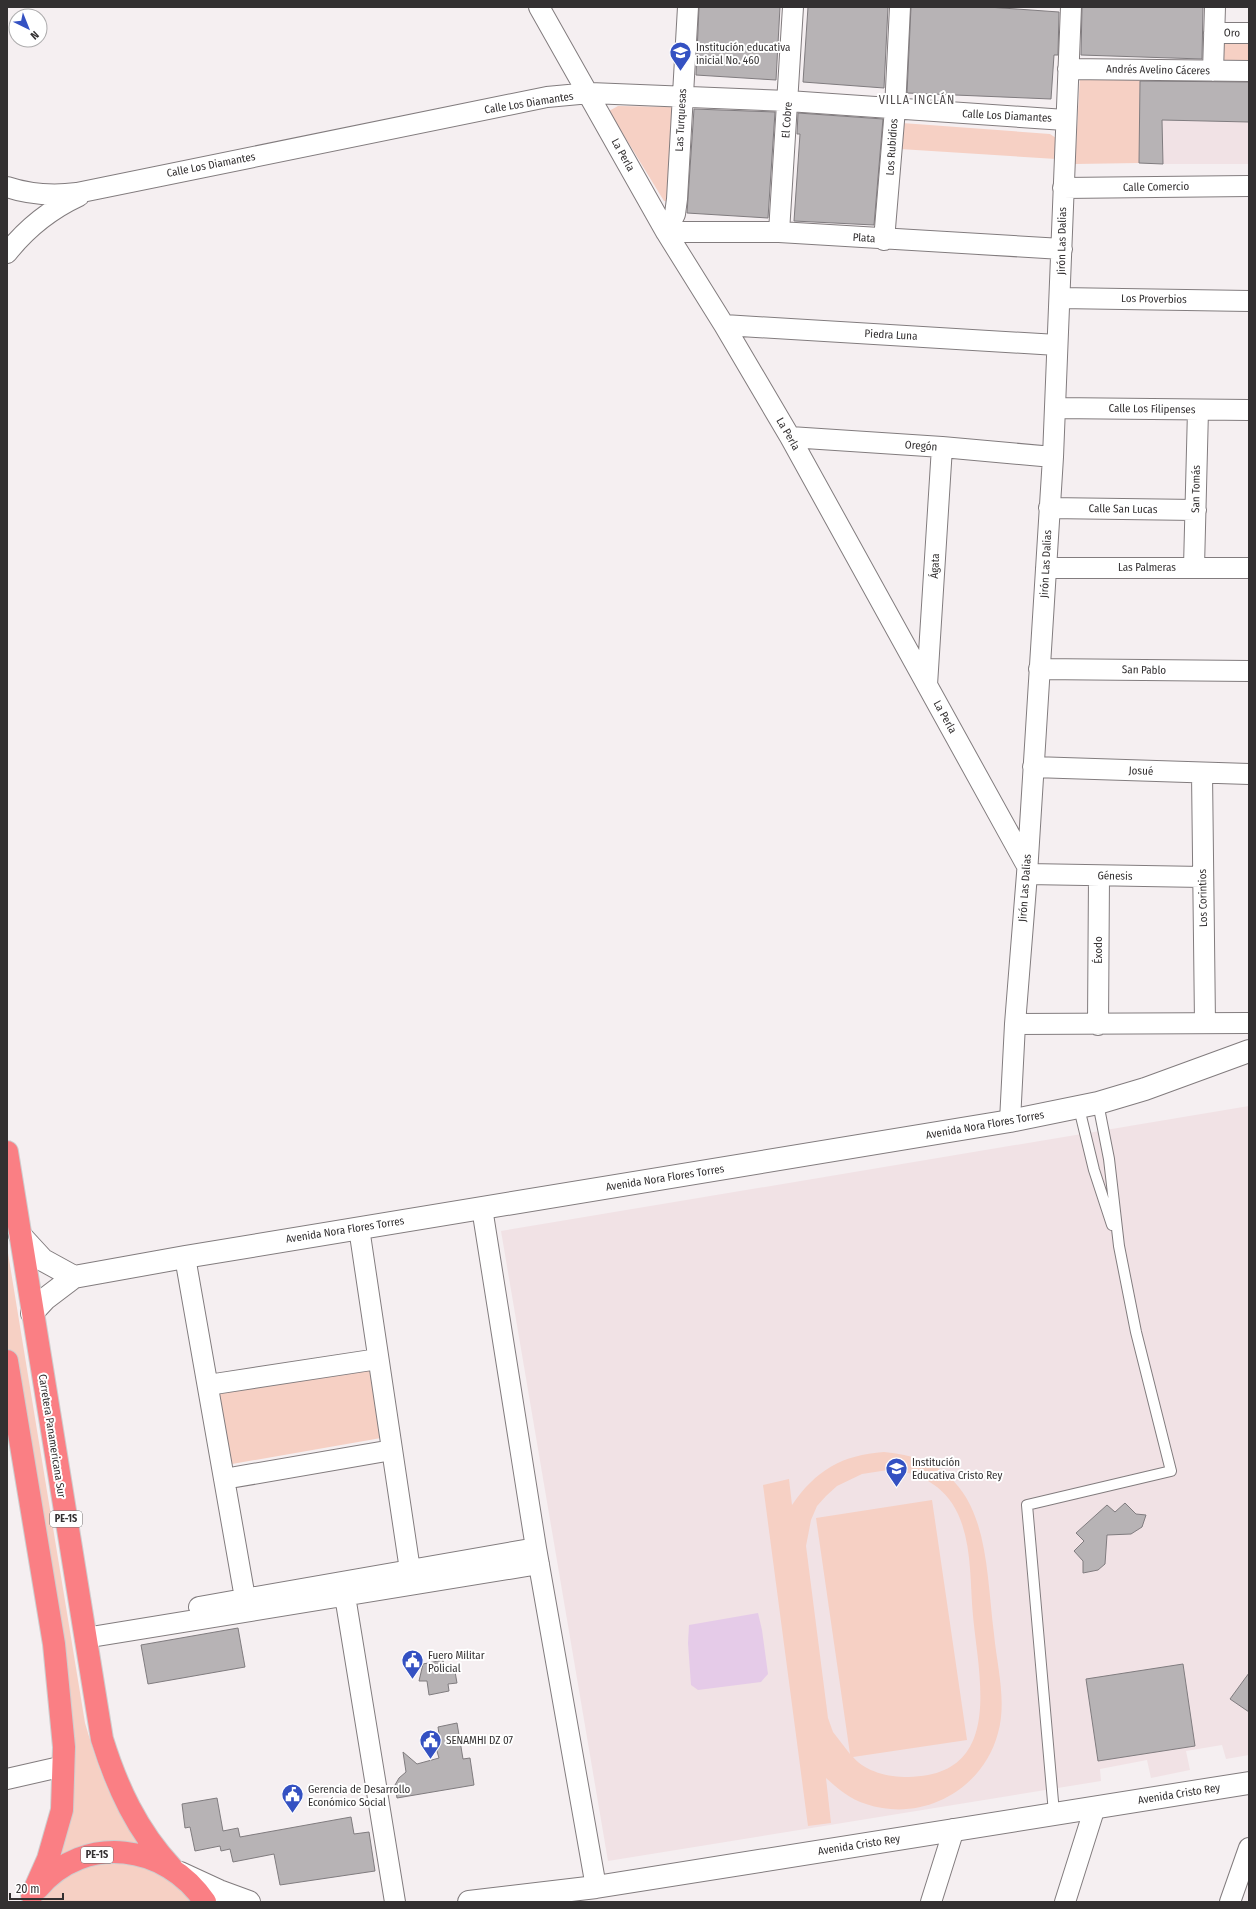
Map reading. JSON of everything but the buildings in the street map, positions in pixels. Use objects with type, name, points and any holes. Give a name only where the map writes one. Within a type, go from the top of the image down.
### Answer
[{"type":"highway","name":"Carretera Panamericana Sur","points":[[8,1163],[102,1739],[110,1765],[130,1811],[159,1854],[176,1871]]},
{"type":"highway","name":"PE-1S","points":[[7,1361],[12,1426],[54,1644],[64,1747],[62,1810],[48,1859],[30,1899]]},
{"type":"highway","name":"PE-1S","points":[[30,1899],[43,1882],[57,1871],[88,1856],[123,1852],[157,1860],[176,1871],[197,1889],[205,1902]]},
{"type":"street","name":"La Perla","points":[[539,7],[590,93],[666,232],[724,325],[790,437],[1027,870]]},
{"type":"street","name":"Las Turquesas","points":[[666,232],[675,214],[677,199],[688,7]]},
{"type":"street","name":"El Cobre","points":[[779,232],[793,7]]},
{"type":"street","name":"Los Rubidios","points":[[884,240],[895,109],[900,7]]},
{"type":"street","name":"Jirón Las Dalias","points":[[1010,1121],[1015,1024],[1027,870],[1053,457],[1071,7]]},
{"type":"street","points":[[1213,71],[1215,7]]},
{"type":"street","name":"Oro","points":[[1214,33],[1249,33]]},
{"type":"street","name":"Andrés Avelino Cáceres","points":[[1068,69],[1249,71]]},
{"type":"street","name":"Calle Los Diamantes","points":[[7,187],[40,195],[59,196],[539,99],[590,93],[682,98],[788,101],[1066,120]]},
{"type":"street","name":"Calle Comercio","points":[[1063,188],[1249,186]]},
{"type":"street","name":"Calle Los Diamantes","points":[[7,253],[32,226],[51,211],[95,189]]},
{"type":"street","name":"Plata","points":[[666,232],[779,232],[884,240],[1062,249]]},
{"type":"street","name":"Los Proverbios","points":[[1060,298],[1249,301]]},
{"type":"street","name":"Piedra Luna","points":[[724,325],[1057,345]]},
{"type":"street","name":"Calle Los Filipenses","points":[[1055,408],[1249,410]]},
{"type":"street","name":"San Tomás","points":[[1194,567],[1198,410]]},
{"type":"street","name":"Oregón","points":[[790,437],[942,447],[1053,457]]},
{"type":"street","name":"Ágata","points":[[927,685],[942,447]]},
{"type":"street","name":"Calle San Lucas","points":[[1049,508],[1196,510]]},
{"type":"street","name":"Las Palmeras","points":[[1046,568],[1249,568]]},
{"type":"street","name":"San Pablo","points":[[1040,669],[1249,671]]},
{"type":"street","name":"Josué","points":[[1033,767],[1249,774]]},
{"type":"street","name":"Los Corintios","points":[[1202,772],[1205,1023]]},
{"type":"street","name":"Génesis","points":[[1027,870],[1099,876],[1203,877]]},
{"type":"street","name":"Éxodo","points":[[1098,1025],[1099,876]]},
{"type":"street","points":[[1015,1024],[1098,1025],[1249,1023]]},
{"type":"street","name":"Avenida Nora Flores Torres","points":[[32,1313],[45,1299],[74,1277],[359,1228],[1010,1121],[1088,1105],[1145,1089],[1249,1051]]},
{"type":"street","points":[[482,1208],[538,1556],[596,1887]]},
{"type":"street","points":[[359,1228],[410,1570]]},
{"type":"street","points":[[20,1235],[44,1260],[74,1277]]},
{"type":"street","points":[[185,1257],[245,1598]]},
{"type":"street","points":[[208,1385],[378,1359]]},
{"type":"street","points":[[224,1479],[392,1450]]},
{"type":"street","points":[[85,1633],[245,1598],[410,1570],[538,1556]]},
{"type":"street","points":[[85,1633],[345,1596],[538,1556]]},
{"type":"street","points":[[345,1596],[395,1902]]},
{"type":"street","points":[[7,1779],[64,1766]]},
{"type":"street","name":"Avenida Cristo Rey","points":[[469,1902],[596,1887],[1249,1783]]},
{"type":"street","points":[[1065,1902],[1095,1807]]},
{"type":"street","points":[[931,1902],[954,1829]]},
{"type":"street","points":[[1230,1902],[1249,1848]]},
{"type":"street","points":[[176,1871],[219,1891],[249,1902]]},
{"type":"lane","points":[[1088,1105],[1094,1170],[1119,1246]]},
{"type":"lane","points":[[1054,1814],[1027,1505],[1171,1471],[1136,1332],[1119,1246],[1110,1159],[1088,1105]]},
{"type":"shaded area","points":[[1221,40],[1249,40],[1249,68],[1220,68]]},
{"type":"shaded area","points":[[1080,77],[1140,78],[1139,163],[1075,164]]},
{"type":"shaded area","points":[[618,106],[676,107],[670,202],[664,201],[609,111]]},
{"type":"shaded area","points":[[1162,120],[1249,122],[1249,164],[1163,164]]},
{"type":"shaded area","points":[[902,123],[1050,134],[1056,138],[1056,159],[900,149]]},
{"type":"shaded area","name":"Institución Educativa Cristo Rey","points":[[1249,1106],[1249,1755],[1226,1759],[1222,1745],[1186,1751],[1190,1770],[1151,1778],[1147,1760],[1100,1769],[1101,1781],[608,1861],[501,1231]]},
{"type":"shaded area","points":[[7,1247],[85,1723],[95,1756],[114,1802],[122,1817],[143,1844],[127,1842],[57,1861],[67,1834],[70,1818],[7,1356]]},
{"type":"shaded area","points":[[369,1368],[381,1438],[232,1464],[219,1393]]},
{"type":"shaded area","points":[[884,1452],[919,1459],[944,1473],[963,1492],[975,1516],[983,1543],[988,1573],[1000,1684],[1002,1709],[1001,1721],[990,1753],[979,1771],[964,1786],[947,1797],[928,1805],[908,1809],[887,1809],[866,1804],[849,1796],[826,1778],[831,1823],[808,1826],[763,1485],[789,1479],[792,1505],[811,1482],[831,1466],[855,1457]],"holes":[[[888,1470],[899,1471],[919,1477],[938,1488],[946,1495],[952,1504],[963,1526],[970,1564],[980,1694],[979,1720],[972,1742],[960,1760],[939,1772],[908,1777],[878,1773],[864,1766],[853,1757],[967,1740],[932,1500],[816,1518],[850,1754],[833,1732],[828,1718],[806,1546],[811,1520],[817,1506],[837,1486],[862,1474]]]},
{"type":"shaded area","points":[[758,1613],[768,1674],[761,1682],[698,1690],[691,1685],[688,1643],[689,1625]]},
{"type":"shaded area","points":[[119,1860],[156,1868],[196,1902],[36,1902],[50,1886],[82,1866]]},
{"type":"place","name":"Institución educativa inicial No. 460","points":[[680,72]]},
{"type":"place","name":"Institución Educativa Cristo Rey","points":[[897,1488]]},
{"type":"place","name":"Fuero Militar Policial","points":[[412,1680]]},
{"type":"place","name":"SENAMHI DZ 07","points":[[430,1760]]},
{"type":"place","name":"Gerencia de Desarrollo Económico Social","points":[[293,1814]]},
{"type":"district","name":"VILLA INCLÁN","points":[[917,100]]}]
